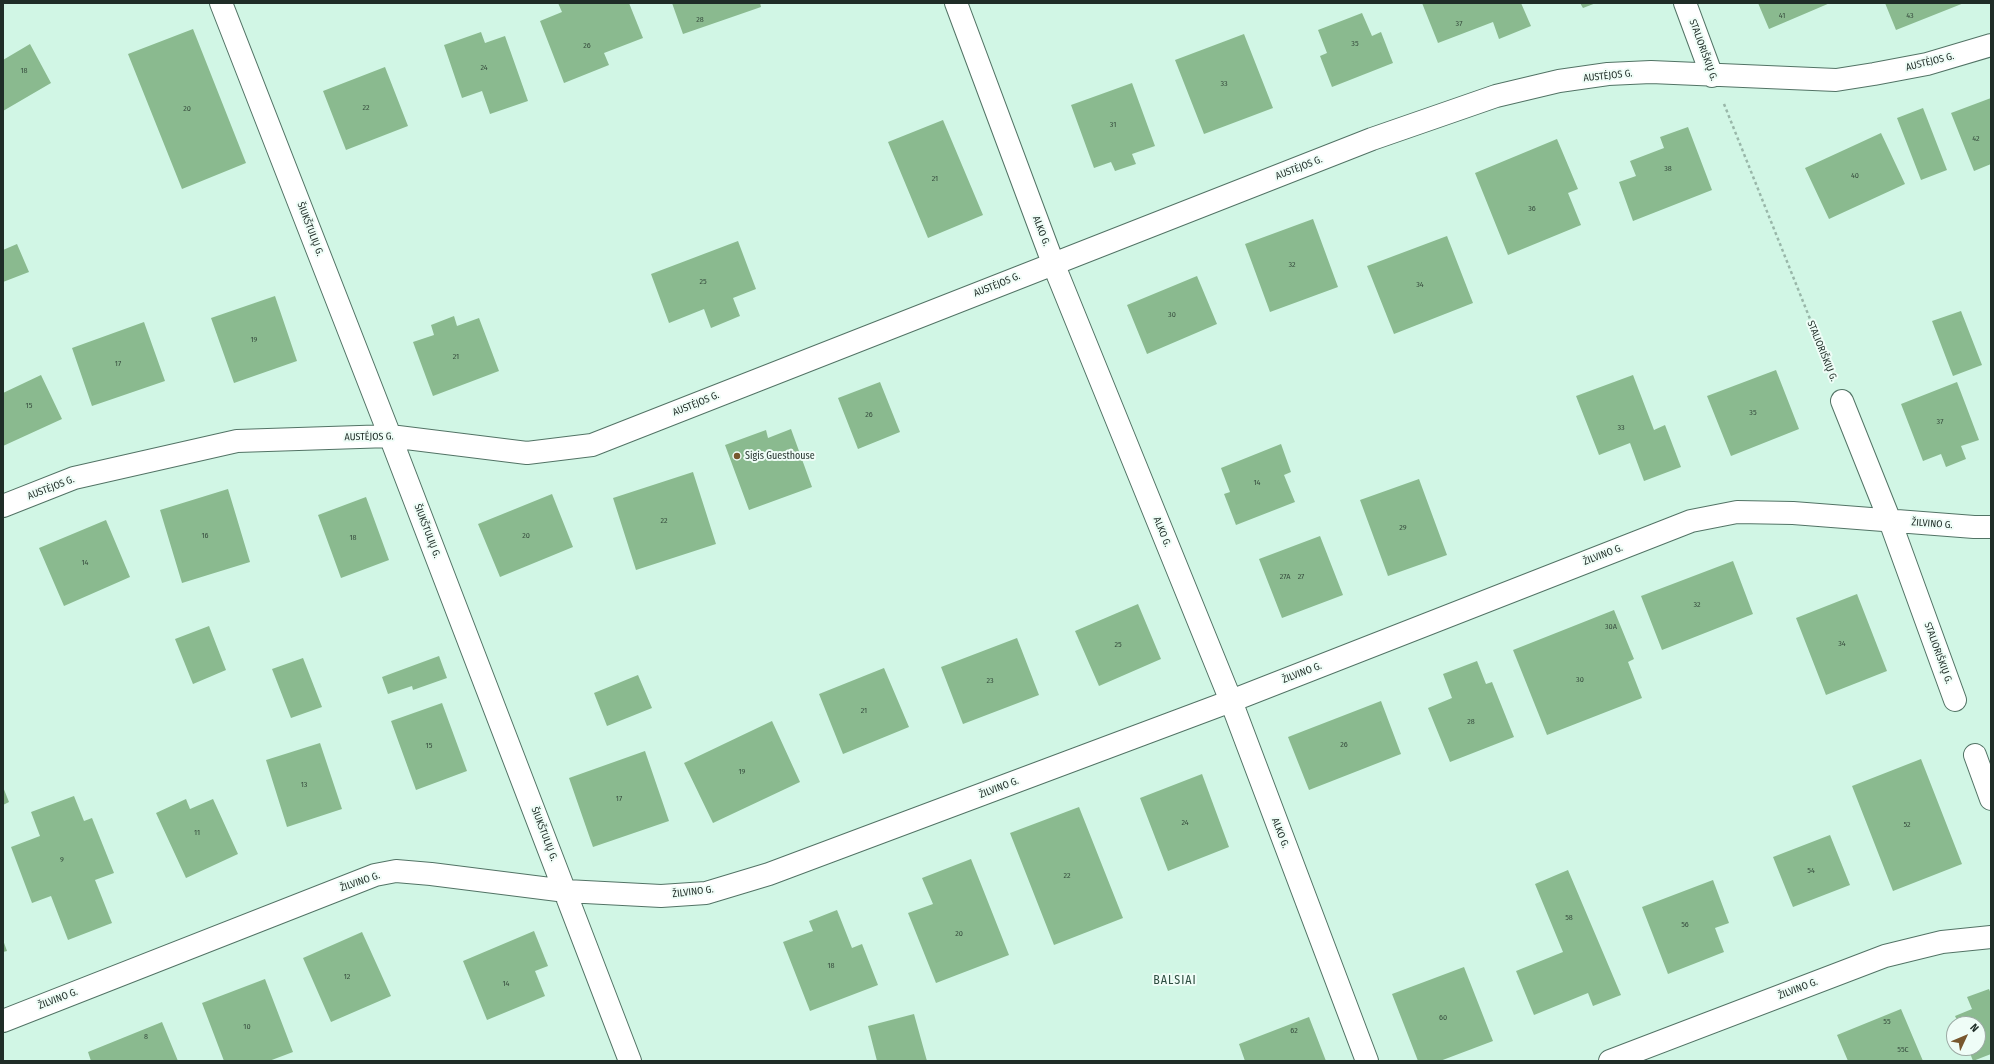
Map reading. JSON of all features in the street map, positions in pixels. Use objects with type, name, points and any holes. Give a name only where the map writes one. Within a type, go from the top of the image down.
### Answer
[{"type":"street","name":"ŠIUKŠTULIŲ G.","points":[[221,3],[566,891],[630,1061]]},
{"type":"street","name":"ALKO G.","points":[[956,3],[1053,263],[1230,701],[1367,1061]]},
{"type":"street","name":"STALIORIŠKIŲ G.","points":[[1686,3],[1712,76]]},
{"type":"street","name":"AUSTĖJOS G.","points":[[3,506],[74,478],[237,442],[390,436],[527,452],[592,445],[1372,139],[1496,96],[1559,81],[1608,74],[1651,72],[1712,76],[1836,80],[1927,64],[1991,45]]},
{"type":"street","name":"STALIORIŠKIŲ G.","points":[[1842,401],[1890,521],[1955,700]]},
{"type":"street","name":"ŽILVINO G.","points":[[3,1021],[375,875],[396,871],[566,891],[661,896],[706,893],[776,871],[1230,701],[1691,521],[1737,512],[1793,513],[1991,527]]},
{"type":"street","points":[[1975,755],[1991,799]]},
{"type":"street","name":"ŽILVINO G.","points":[[1610,1061],[1885,956],[1942,942],[1991,937]]},
{"type":"path","name":"STALIORIŠKIŲ G.","points":[[1712,76],[1842,401]]},
{"type":"building","points":[[558,3],[629,3],[643,38],[604,53],[609,65],[564,83],[540,21],[562,12]]},
{"type":"building","points":[[672,3],[760,3],[761,7],[683,34]]},
{"type":"building","points":[[1422,3],[1521,3],[1531,26],[1499,39],[1493,22],[1438,43]]},
{"type":"building","points":[[1580,3],[1596,3],[1583,8]]},
{"type":"building","points":[[1758,3],[1830,3],[1769,29]]},
{"type":"building","points":[[1885,3],[1964,3],[1896,30]]},
{"type":"building","points":[[1362,13],[1372,36],[1381,32],[1393,63],[1332,87],[1320,56],[1327,53],[1318,30]]},
{"type":"building","points":[[193,29],[246,163],[182,189],[128,54]]},
{"type":"building","points":[[481,32],[485,43],[505,36],[528,101],[490,114],[482,91],[462,98],[444,45]]},
{"type":"building","points":[[1244,34],[1273,108],[1204,134],[1175,60]]},
{"type":"building","points":[[30,44],[51,83],[3,111],[3,60]]},
{"type":"building","points":[[385,67],[408,126],[346,150],[323,91]]},
{"type":"building","points":[[1132,83],[1155,146],[1132,154],[1136,164],[1115,171],[1111,162],[1094,168],[1071,105]]},
{"type":"building","points":[[1991,98],[1991,164],[1974,171],[1951,113]]},
{"type":"building","points":[[1923,108],[1947,170],[1921,180],[1897,118]]},
{"type":"building","points":[[943,120],[983,215],[928,238],[888,142]]},
{"type":"building","points":[[1688,127],[1712,190],[1633,221],[1619,182],[1636,176],[1630,161],[1664,148],[1660,137]]},
{"type":"building","points":[[1881,133],[1905,184],[1829,219],[1805,168]]},
{"type":"building","points":[[1557,139],[1578,189],[1568,193],[1581,225],[1508,255],[1475,173]]},
{"type":"building","points":[[1313,219],[1338,287],[1270,312],[1245,244]]},
{"type":"building","points":[[1447,236],[1473,303],[1394,334],[1367,266]]},
{"type":"building","points":[[738,241],[756,289],[733,298],[740,316],[711,328],[704,309],[669,323],[651,274]]},
{"type":"building","points":[[17,244],[29,272],[3,282],[3,250]]},
{"type":"building","points":[[1197,276],[1217,324],[1147,354],[1127,305]]},
{"type":"building","points":[[275,296],[297,361],[234,383],[211,318]]},
{"type":"building","points":[[1961,311],[1982,365],[1953,376],[1932,321]]},
{"type":"building","points":[[454,316],[457,326],[479,318],[499,371],[433,396],[413,342],[434,335],[431,325]]},
{"type":"building","points":[[144,322],[165,381],[92,406],[72,348]]},
{"type":"building","points":[[1776,370],[1799,429],[1731,456],[1707,396]]},
{"type":"building","points":[[41,375],[62,419],[3,446],[3,393]]},
{"type":"building","points":[[1633,375],[1654,430],[1665,425],[1681,467],[1644,481],[1630,443],[1599,455],[1576,396]]},
{"type":"building","points":[[880,382],[900,432],[858,449],[838,398]]},
{"type":"building","points":[[1957,382],[1979,440],[1961,446],[1966,459],[1946,467],[1941,454],[1923,461],[1901,404]]},
{"type":"building","points":[[791,429],[812,487],[749,510],[725,445],[766,430],[768,438]]},
{"type":"building","points":[[1281,444],[1291,472],[1284,475],[1295,502],[1236,525],[1224,494],[1230,492],[1221,468]]},
{"type":"building","points":[[693,472],[716,544],[636,570],[613,498]]},
{"type":"building","points":[[1419,479],[1447,555],[1388,576],[1360,500]]},
{"type":"building","points":[[228,489],[250,562],[182,583],[160,510]]},
{"type":"building","points":[[552,494],[573,547],[500,577],[478,524]]},
{"type":"building","points":[[366,497],[389,560],[341,578],[318,515]]},
{"type":"building","points":[[106,520],[130,577],[64,606],[39,548]]},
{"type":"building","points":[[1320,536],[1343,595],[1282,618],[1259,559]]},
{"type":"building","points":[[1733,561],[1753,614],[1662,650],[1641,596]]},
{"type":"building","points":[[1857,594],[1887,671],[1826,695],[1796,618]]},
{"type":"building","points":[[1138,604],[1161,659],[1099,686],[1075,631]]},
{"type":"building","points":[[1614,610],[1634,659],[1628,662],[1642,698],[1547,735],[1513,650]]},
{"type":"building","points":[[209,626],[226,670],[193,684],[175,639]]},
{"type":"building","points":[[1017,638],[1039,695],[963,724],[941,667]]},
{"type":"building","points":[[439,656],[447,678],[413,690],[412,686],[388,694],[382,677]]},
{"type":"building","points":[[303,658],[322,707],[291,718],[272,669]]},
{"type":"building","points":[[1477,661],[1486,684],[1492,682],[1514,737],[1450,762],[1428,708],[1452,698],[1443,674]]},
{"type":"building","points":[[884,668],[909,727],[843,754],[819,694]]},
{"type":"building","points":[[638,675],[652,708],[607,726],[594,693]]},
{"type":"building","points":[[1381,701],[1401,754],[1309,790],[1288,737]]},
{"type":"building","points":[[442,703],[467,771],[416,790],[391,721]]},
{"type":"building","points":[[772,721],[800,782],[713,823],[684,763]]},
{"type":"building","points":[[320,743],[342,809],[287,827],[266,760]]},
{"type":"building","points":[[645,751],[669,821],[593,847],[569,778]]},
{"type":"building","points":[[1921,759],[1962,864],[1893,891],[1852,786]]},
{"type":"building","points":[[1202,774],[1229,847],[1168,871],[1140,798]]},
{"type":"building","points":[[3,787],[9,802],[3,805]]},
{"type":"building","points":[[74,796],[84,821],[92,818],[114,873],[95,880],[112,923],[68,940],[51,896],[32,903],[11,847],[40,836],[31,812]]},
{"type":"building","points":[[186,799],[190,809],[213,799],[238,854],[186,878],[156,813]]},
{"type":"building","points":[[1079,807],[1123,918],[1054,945],[1010,833]]},
{"type":"building","points":[[1830,835],[1850,885],[1793,907],[1773,857]]},
{"type":"building","points":[[971,859],[1009,955],[936,983],[908,913],[933,904],[922,878]]},
{"type":"building","points":[[1568,870],[1621,995],[1593,1006],[1588,993],[1534,1015],[1516,971],[1563,952],[1535,884]]},
{"type":"building","points":[[1713,880],[1729,923],[1715,928],[1724,952],[1668,974],[1642,907]]},
{"type":"building","points":[[837,910],[852,948],[862,944],[878,985],[810,1011],[783,942],[813,931],[809,921]]},
{"type":"building","points":[[534,931],[548,966],[535,971],[545,996],[487,1020],[463,961]]},
{"type":"building","points":[[362,932],[391,996],[331,1022],[303,958]]},
{"type":"building","points":[[3,940],[7,951],[3,952]]},
{"type":"building","points":[[1464,967],[1493,1041],[1440,1061],[1418,1061],[1392,994]]},
{"type":"building","points":[[265,979],[293,1052],[269,1061],[224,1061],[202,1003]]},
{"type":"building","points":[[1989,989],[1991,994],[1991,1054],[1986,1056],[1986,1016],[1955,1016],[1972,1009],[1967,997]]},
{"type":"building","points":[[1901,1009],[1923,1061],[1848,1061],[1837,1035]]},
{"type":"building","points":[[914,1014],[927,1061],[877,1061],[868,1026]]},
{"type":"building","points":[[1309,1017],[1326,1061],[1245,1061],[1239,1044]]},
{"type":"building","points":[[162,1022],[178,1061],[91,1061],[88,1052]]},
{"type":"building","points":[[1971,1056],[1986,1056],[1973,1061]]},
{"type":"place","name":"Sigis Guesthouse","points":[[737,456]]},
{"type":"district","name":"BALSIAI","points":[[1175,981]]}]
